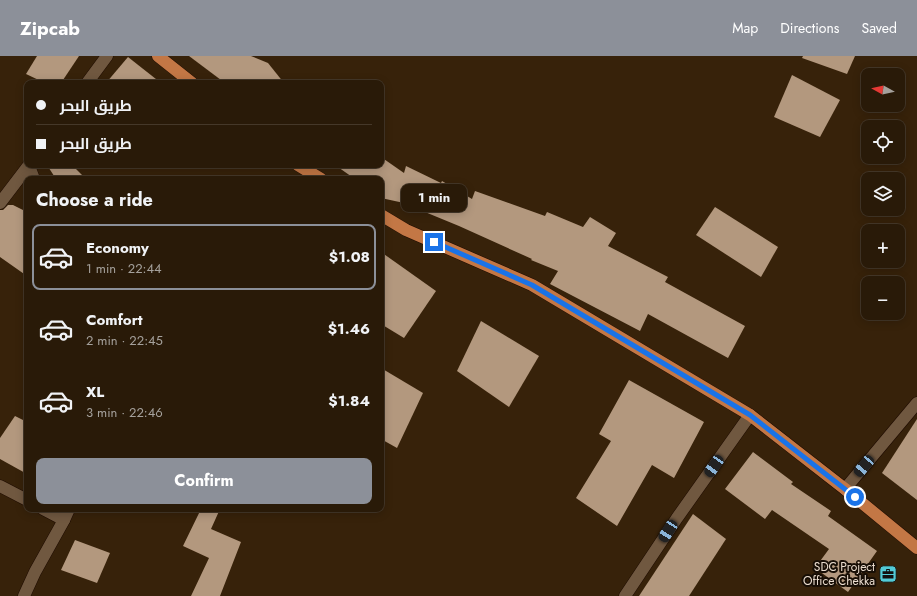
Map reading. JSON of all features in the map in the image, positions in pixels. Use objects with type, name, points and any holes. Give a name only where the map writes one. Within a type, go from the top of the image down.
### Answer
[{"type":"main road","points":[[158,56],[188,80]]},
{"type":"main road","points":[[303,168],[316,176]]},
{"type":"main road","points":[[384,217],[406,230],[532,285],[750,415],[845,489],[917,548]]},
{"type":"street","points":[[89,80],[106,56]]},
{"type":"street","points":[[0,202],[27,168]]},
{"type":"street","points":[[845,489],[917,403]]},
{"type":"street","points":[[625,596],[677,518],[750,415]]},
{"type":"street","points":[[0,486],[24,498]]},
{"type":"street","points":[[49,512],[64,520]]},
{"type":"street","points":[[24,596],[34,572],[68,512]]},
{"type":"building","points":[[37,56],[79,56],[63,80],[39,80],[26,74]]},
{"type":"building","points":[[189,56],[251,56],[268,63],[282,80],[221,80]]},
{"type":"building","points":[[803,56],[855,56],[847,74],[802,58]]},
{"type":"building","points":[[128,57],[157,80],[109,80]]},
{"type":"building","points":[[792,75],[840,100],[820,137],[774,117]]},
{"type":"building","points":[[384,159],[404,173],[406,166],[441,183],[442,181],[472,199],[475,191],[545,216],[547,212],[583,227],[590,217],[616,233],[608,246],[668,277],[665,282],[745,326],[728,358],[648,314],[640,331],[550,284],[558,271],[425,212],[427,208],[384,199],[384,176],[351,176],[339,168],[384,168]]},
{"type":"building","points":[[49,168],[75,168],[83,176],[54,176]]},
{"type":"building","points":[[8,205],[13,205],[24,210],[24,274],[0,257],[0,210],[3,210]]},
{"type":"building","points":[[715,207],[778,247],[761,277],[696,235]]},
{"type":"building","points":[[384,254],[436,291],[404,338],[384,326]]},
{"type":"building","points":[[481,321],[539,356],[509,407],[457,371]]},
{"type":"building","points":[[384,370],[423,393],[397,448],[384,441]]},
{"type":"building","points":[[629,380],[704,422],[674,478],[652,465],[617,526],[576,498],[611,441],[599,434]]},
{"type":"building","points":[[15,416],[24,420],[24,472],[0,459],[0,438]]},
{"type":"building","points":[[917,419],[917,500],[882,473]]},
{"type":"building","points":[[753,452],[793,482],[791,484],[831,511],[828,516],[877,551],[848,592],[815,568],[829,549],[772,510],[765,519],[725,489]]},
{"type":"building","points":[[200,512],[219,512],[211,529],[241,542],[220,596],[191,596],[209,558],[183,546]]},
{"type":"building","points":[[693,514],[726,539],[689,596],[639,596]]},
{"type":"building","points":[[75,540],[110,553],[97,583],[61,570]]},
{"type":"place","name":"SDC Project Office Chekka","points":[[888,574]]},
{"type":"route","points":[[434,242],[532,285],[750,415],[855,497]]}]
